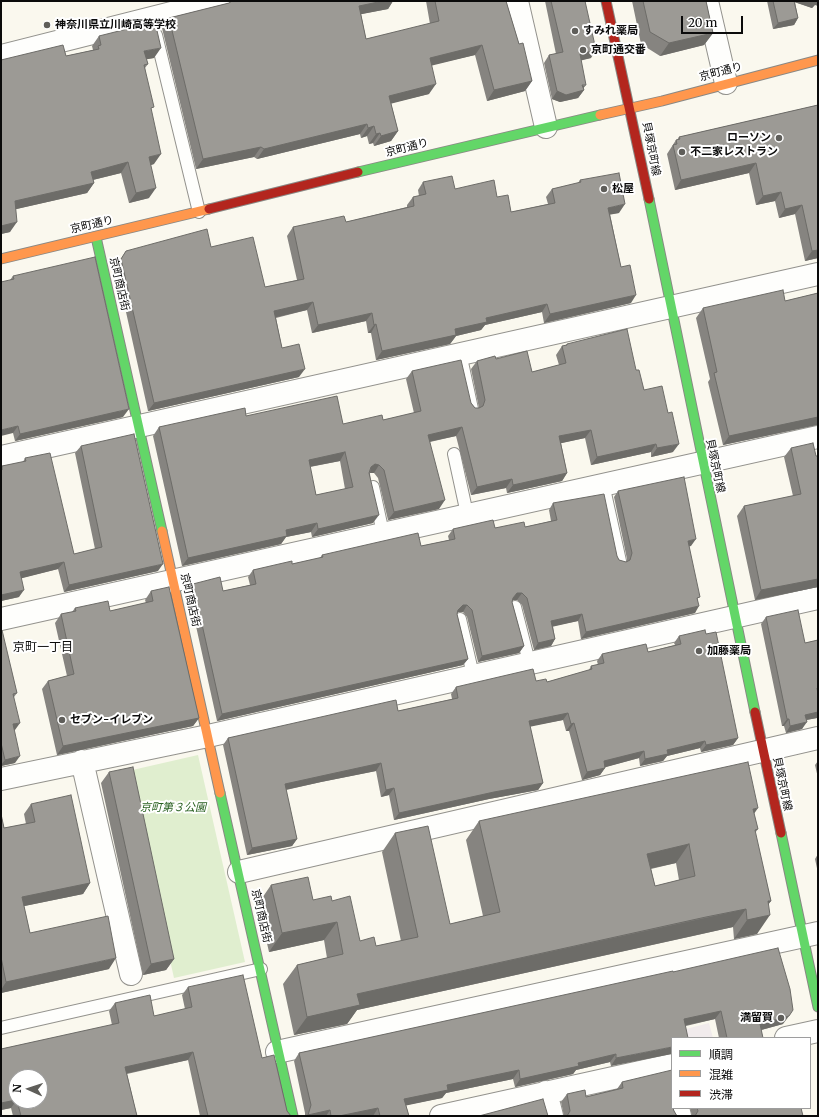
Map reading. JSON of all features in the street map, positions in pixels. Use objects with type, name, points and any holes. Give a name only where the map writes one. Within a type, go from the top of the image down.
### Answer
[{"type":"street","points":[[1,56],[219,1]]},
{"type":"street","points":[[517,1],[546,127]]},
{"type":"street","name":"貝塚京町線","points":[[606,1],[630,107],[762,750],[810,935],[818,1007]]},
{"type":"street","points":[[707,1],[726,82]]},
{"type":"street","name":"京町通り","points":[[1,259],[546,127],[662,101],[726,82],[818,60]]},
{"type":"street","name":"京町商店街","points":[[96,237],[261,969],[277,1052],[292,1116]]},
{"type":"street","points":[[1,457],[818,274]]},
{"type":"street","points":[[1,619],[818,437]]},
{"type":"street","points":[[1,779],[208,736],[529,662],[818,598]]},
{"type":"street","points":[[239,872],[818,738]]},
{"type":"street","points":[[82,761],[131,974]]},
{"type":"street","points":[[277,1052],[810,935]]},
{"type":"street","points":[[791,1037],[818,1031]]},
{"type":"street","points":[[441,1116],[546,1092],[671,1071]]},
{"type":"street","points":[[546,1092],[552,1116]]},
{"type":"lane","points":[[152,18],[199,212]]},
{"type":"lane","points":[[460,353],[472,410]]},
{"type":"lane","points":[[454,454],[468,514]]},
{"type":"lane","points":[[371,480],[383,533]]},
{"type":"lane","points":[[603,484],[620,561]]},
{"type":"lane","points":[[515,607],[529,662]]},
{"type":"lane","points":[[460,619],[473,675]]},
{"type":"lane","points":[[1,1028],[261,969]]},
{"type":"shaded area","points":[[709,1023],[713,1037],[685,1037],[682,1030]]},
{"type":"green space","name":"京町第３公園","points":[[198,755],[245,962],[174,978],[128,771]]},
{"type":"building","points":[[232,1],[383,1],[359,6],[366,39],[439,21],[435,1],[506,1],[519,44],[523,43],[532,81],[494,90],[482,45],[430,58],[436,84],[389,96],[398,131],[381,136],[380,133],[376,134],[374,126],[368,128],[367,124],[264,149],[261,147],[203,159],[169,18]]},
{"type":"building","points":[[551,1],[585,1],[596,50],[580,54],[586,85],[582,85],[584,90],[566,95],[557,91],[549,55],[563,52]]},
{"type":"building","points":[[643,1],[706,1],[713,33],[669,43],[650,32]]},
{"type":"building","points":[[773,1],[794,1],[798,18],[778,23]]},
{"type":"building","points":[[155,22],[161,48],[144,51],[148,64],[144,65],[154,107],[151,108],[161,154],[149,157],[156,188],[136,193],[128,162],[91,172],[94,183],[15,201],[17,222],[1,226],[1,60],[63,45],[66,56],[99,49],[98,46],[101,45],[99,36]]},
{"type":"building","points":[[818,105],[818,250],[812,251],[802,205],[785,209],[781,192],[763,196],[756,163],[681,180],[673,145],[677,144],[676,140],[680,139],[679,137]]},
{"type":"building","points":[[619,173],[625,204],[608,208],[621,267],[630,265],[636,295],[550,314],[547,304],[486,318],[487,322],[455,329],[456,335],[382,351],[372,313],[318,325],[313,302],[274,311],[282,348],[299,344],[305,369],[154,403],[121,259],[126,251],[207,229],[211,247],[253,237],[265,287],[304,279],[293,227],[344,216],[346,222],[414,206],[413,197],[426,194],[423,182],[452,176],[455,189],[494,180],[497,197],[508,195],[511,212],[555,203],[552,189],[581,182],[580,180]]},
{"type":"building","points":[[95,257],[129,409],[20,434],[18,426],[1,430],[1,282],[14,279],[13,276]]},
{"type":"building","points":[[783,290],[785,301],[818,293],[818,417],[729,436],[714,373],[717,372],[703,308]]},
{"type":"building","points":[[627,329],[636,370],[639,370],[644,390],[662,386],[668,413],[672,412],[679,444],[657,448],[656,444],[597,457],[591,430],[559,436],[567,473],[513,485],[512,479],[477,487],[462,427],[428,435],[445,500],[394,512],[384,470],[379,465],[375,464],[371,467],[369,473],[379,515],[318,529],[317,523],[286,530],[287,536],[188,558],[159,427],[245,408],[246,416],[337,396],[343,424],[382,415],[383,420],[421,411],[412,371],[461,360],[471,403],[475,408],[479,408],[483,406],[485,400],[477,361],[495,356],[496,359],[527,351],[532,372],[566,363],[562,346]],"holes":[[[345,452],[353,487],[316,495],[309,460]]]},
{"type":"building","points":[[134,434],[163,564],[69,585],[64,562],[20,572],[24,590],[1,595],[2,466],[26,461],[25,458],[50,453],[74,554],[102,547],[81,446]]},
{"type":"building","points":[[813,443],[816,456],[818,456],[818,579],[761,590],[744,506],[801,494],[791,448]]},
{"type":"building","points":[[684,477],[696,539],[688,541],[700,597],[697,598],[699,606],[586,632],[582,614],[551,621],[555,639],[538,643],[527,598],[522,593],[517,593],[512,602],[524,646],[482,656],[472,610],[467,605],[463,605],[458,610],[457,614],[468,659],[222,714],[193,584],[220,577],[223,591],[256,584],[253,570],[292,561],[292,564],[323,557],[322,555],[418,533],[421,546],[455,539],[453,529],[493,520],[495,528],[524,522],[525,527],[557,520],[553,503],[604,494],[617,556],[619,560],[626,562],[630,560],[632,553],[618,491]]},
{"type":"building","points":[[169,587],[199,718],[63,746],[48,681],[74,674],[61,614],[76,611],[75,608],[108,601],[110,611],[153,601],[151,591]]},
{"type":"building","points":[[798,610],[805,643],[818,640],[818,712],[805,715],[807,722],[790,726],[789,719],[787,719],[766,617]]},
{"type":"building","points":[[1,630],[17,693],[13,694],[20,723],[13,724],[20,756],[5,760],[1,743]]},
{"type":"building","points":[[705,630],[706,634],[716,632],[738,738],[706,745],[705,741],[667,750],[668,754],[645,759],[644,751],[604,761],[605,768],[587,772],[574,723],[571,724],[568,713],[529,721],[543,783],[399,813],[394,788],[386,790],[381,763],[285,784],[297,839],[252,848],[228,738],[396,700],[398,711],[458,698],[456,687],[533,669],[536,681],[546,679],[547,682],[592,669],[591,666],[604,663],[602,654],[646,644],[648,652],[681,644],[679,636]]},
{"type":"building","points":[[748,762],[758,808],[753,809],[758,829],[755,830],[771,901],[768,901],[770,915],[747,920],[746,909],[706,917],[357,994],[360,1005],[307,1017],[297,965],[343,954],[337,922],[282,933],[271,885],[308,877],[313,900],[331,896],[332,901],[350,896],[360,941],[374,937],[376,946],[418,937],[395,833],[428,826],[450,924],[500,912],[479,821]],"holes":[[[689,844],[695,876],[655,886],[647,854]]]},
{"type":"building","points":[[133,767],[174,959],[151,964],[109,772]]},
{"type":"building","points":[[71,795],[90,883],[22,897],[30,933],[108,916],[116,958],[6,982],[1,957],[1,814],[4,828],[35,822],[31,804]]},
{"type":"building","points":[[778,948],[790,989],[793,1010],[789,1016],[760,1024],[763,1037],[727,1037],[721,1011],[684,1019],[688,1037],[671,1037],[671,1047],[616,1058],[616,1054],[578,1063],[579,1066],[520,1079],[519,1070],[447,1085],[448,1090],[404,1099],[409,1116],[380,1116],[378,1108],[339,1116],[331,1116],[330,1110],[308,1115],[311,1105],[299,1053]]},
{"type":"building","points":[[243,975],[262,1058],[274,1055],[287,1111],[291,1116],[208,1116],[193,1052],[125,1067],[137,1116],[21,1116],[19,1109],[48,1109],[48,1069],[8,1069],[8,1102],[1,1103],[1,1049],[119,1023],[115,1003],[150,995],[154,1016],[192,1007],[188,987]]},
{"type":"building","points":[[671,1070],[671,1109],[673,1109],[677,1116],[567,1116],[570,1111],[567,1094],[585,1090],[586,1097],[623,1088],[622,1082]]},
{"type":"building","points":[[543,1099],[548,1116],[479,1116]]},
{"type":"building","points":[[697,1109],[801,1109],[803,1116],[695,1116],[698,1111]]},
{"type":"traffic: fast","points":[[358,172],[600,115]]},
{"type":"traffic: fast","points":[[649,199],[755,712]]},
{"type":"traffic: fast","points":[[96,237],[162,531]]},
{"type":"traffic: fast","points":[[220,793],[293,1116]]},
{"type":"traffic: fast","points":[[781,833],[818,1007]]},
{"type":"traffic: slow","points":[[600,115],[662,101],[818,60]]},
{"type":"traffic: slow","points":[[1,259],[209,209]]},
{"type":"traffic: slow","points":[[162,531],[220,793]]},
{"type":"traffic: jam","points":[[606,1],[649,199]]},
{"type":"traffic: jam","points":[[209,209],[358,172]]},
{"type":"traffic: jam","points":[[755,712],[781,833]]},
{"type":"place","name":"神奈川県立川崎高等学校","points":[[47,25]]},
{"type":"place","name":"すみれ薬局","points":[[575,31]]},
{"type":"place","name":"京町通交番","points":[[583,50]]},
{"type":"place","name":"ローソン","points":[[779,138]]},
{"type":"place","name":"不二家レストラン","points":[[682,152]]},
{"type":"place","name":"松屋","points":[[604,189]]},
{"type":"place","name":"加藤薬局","points":[[699,651]]},
{"type":"place","name":"セブン-イレブン","points":[[62,720]]},
{"type":"place","name":"満留賀","points":[[781,1018]]},
{"type":"district","name":"京町一丁目","points":[[43,648]]}]
